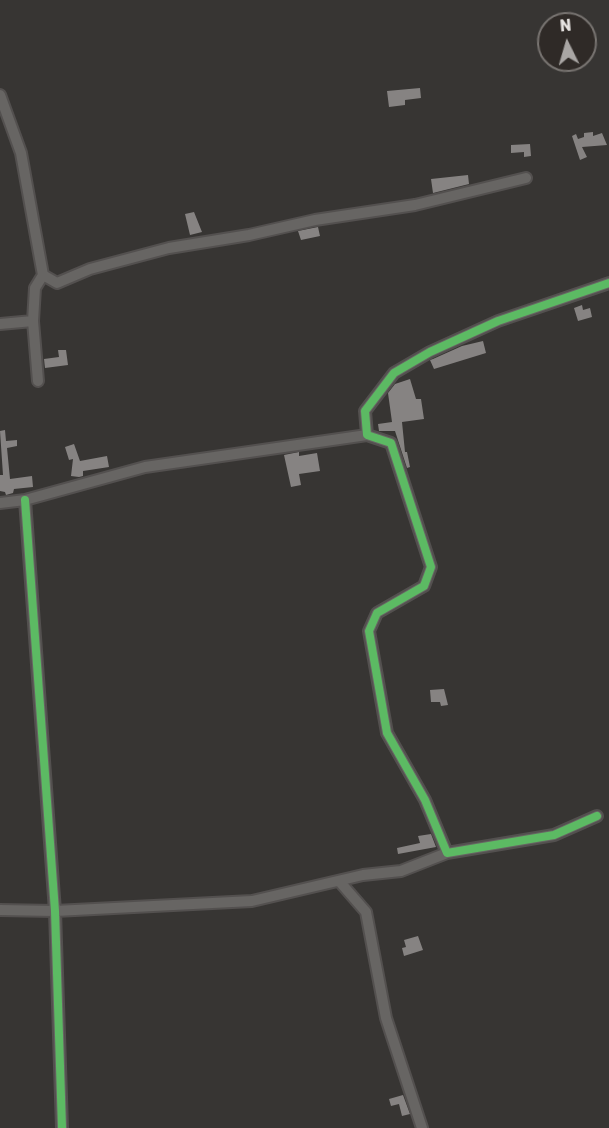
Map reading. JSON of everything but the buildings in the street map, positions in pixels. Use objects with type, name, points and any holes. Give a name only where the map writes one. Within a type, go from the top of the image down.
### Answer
[{"type":"street","points":[[0,95],[21,153],[43,275],[35,288],[33,321],[38,381]]},
{"type":"street","points":[[43,275],[57,283],[90,268],[169,248],[249,235],[315,220],[415,205],[526,178]]},
{"type":"street","points":[[367,435],[365,411],[394,373],[498,321],[609,283]]},
{"type":"street","points":[[0,324],[33,321]]},
{"type":"street","points":[[0,503],[25,500],[145,467],[367,435],[391,443],[431,567],[424,586],[377,613],[369,631],[387,734],[425,800],[447,853]]},
{"type":"street","points":[[25,500],[55,912],[62,1128]]},
{"type":"street","points":[[0,910],[55,912],[252,901],[363,875],[401,871],[447,853],[554,835],[597,816]]},
{"type":"street","points":[[340,882],[366,912],[386,1018],[422,1128]]},
{"type":"cycle path","points":[[597,816],[554,835],[447,853],[425,800],[387,733],[369,631],[377,613],[424,586],[431,567],[391,443],[367,435],[365,411],[394,373],[430,352],[498,321],[609,283]]},
{"type":"cycle path","points":[[25,500],[55,911],[62,1128]]}]
